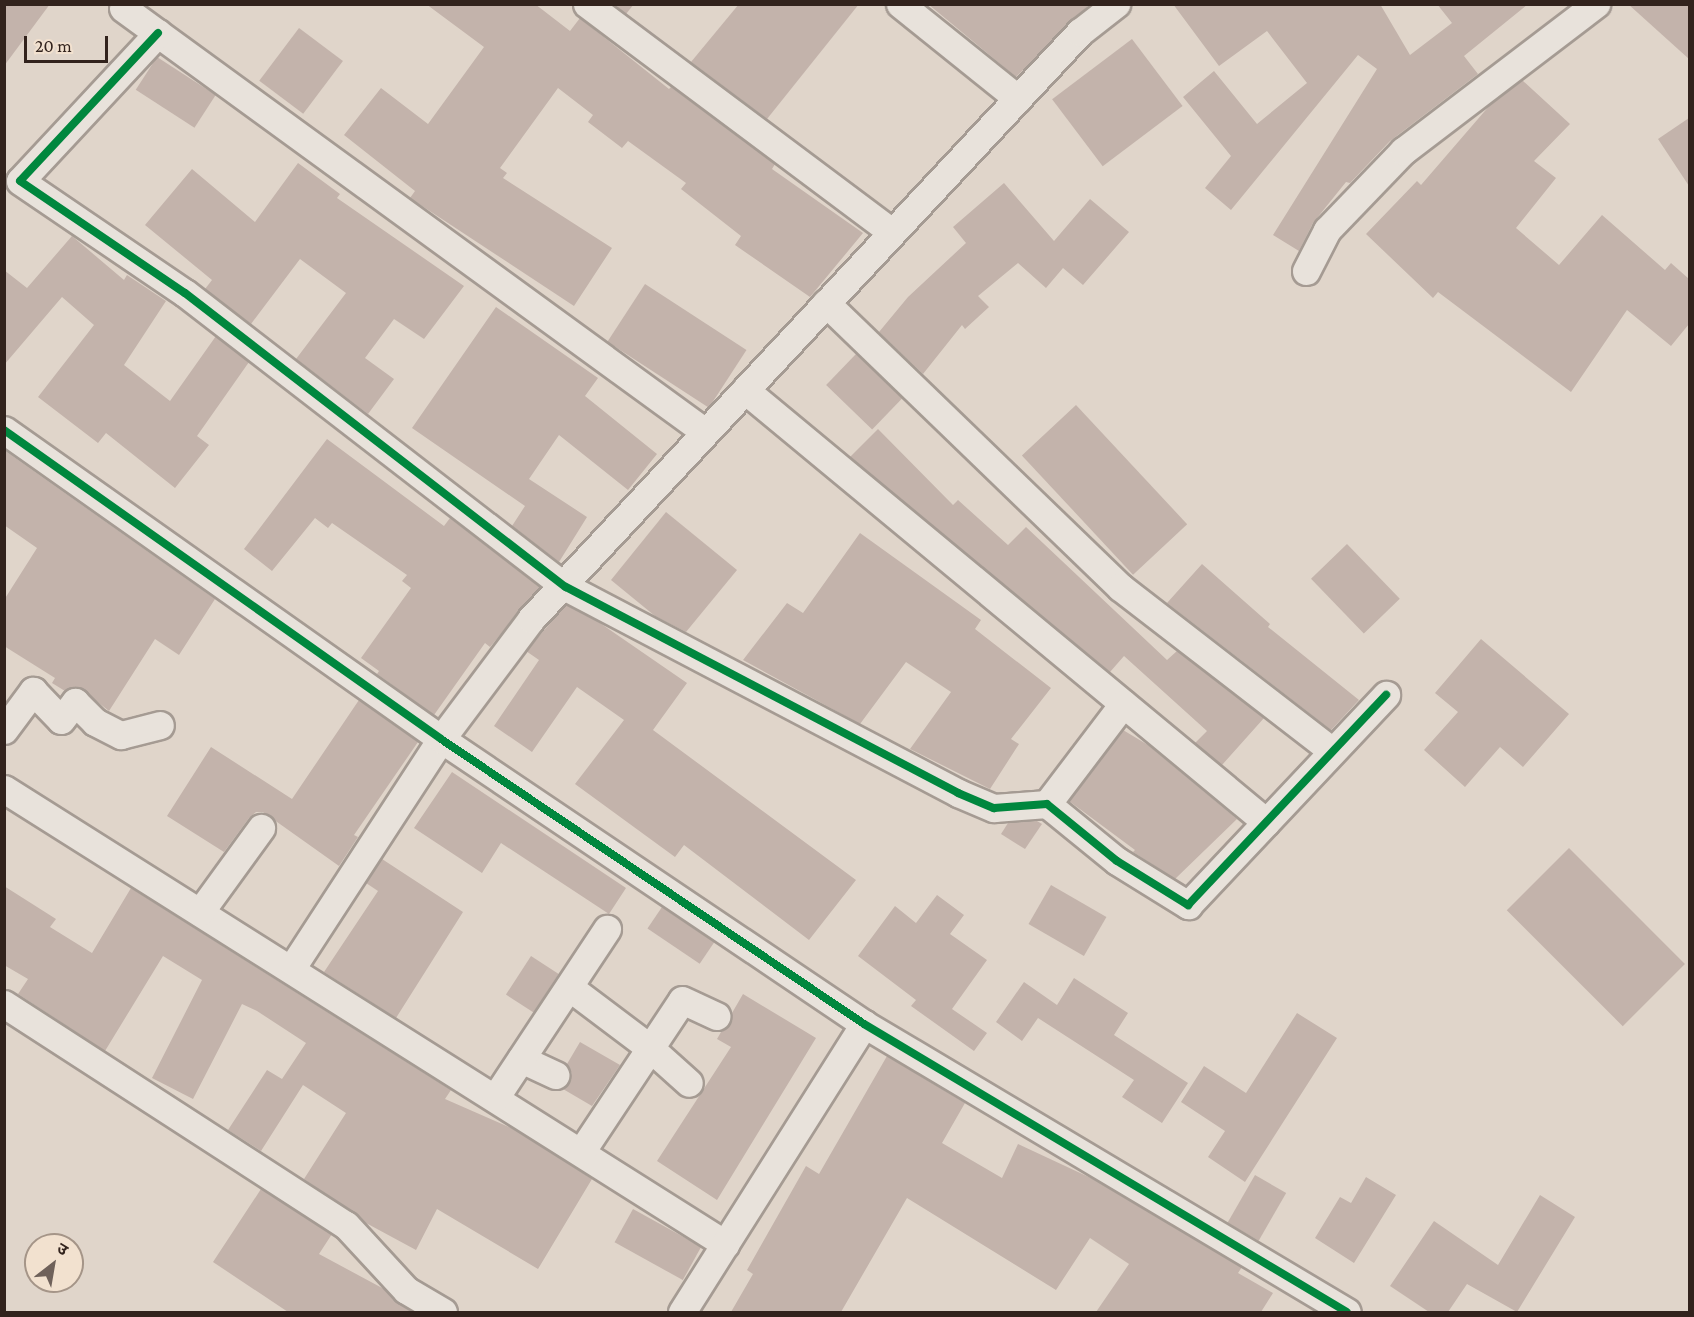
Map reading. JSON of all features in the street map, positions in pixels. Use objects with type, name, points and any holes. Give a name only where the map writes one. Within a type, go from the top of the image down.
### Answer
[{"type":"street","points":[[587,4],[892,232]]},
{"type":"street","points":[[900,4],[1018,99]]},
{"type":"street","points":[[291,969],[441,739],[531,619],[566,586],[705,432],[1080,32],[1116,4]]},
{"type":"street","points":[[1306,271],[1327,230],[1403,151],[1596,4]]},
{"type":"street","points":[[123,8],[705,432]]},
{"type":"street","points":[[158,33],[20,181],[185,293],[566,586],[958,793],[994,808],[1047,804],[1117,861],[1188,905],[1386,695]]},
{"type":"street","points":[[826,303],[1120,587],[1332,752]]},
{"type":"street","points":[[745,390],[1266,822]]},
{"type":"street","points":[[4,430],[441,739],[864,1024],[1347,1312]]},
{"type":"street","points":[[4,730],[33,691],[62,720],[75,702],[95,722],[121,735],[160,725]]},
{"type":"street","points":[[1047,804],[1123,704]]},
{"type":"street","points":[[4,789],[725,1244]]},
{"type":"street","points":[[200,912],[261,828]]},
{"type":"street","points":[[495,1098],[607,929]]},
{"type":"street","points":[[569,987],[650,1048],[689,1083]]},
{"type":"street","points":[[581,1152],[682,1000],[716,1016]]},
{"type":"street","points":[[4,1004],[346,1225],[406,1290],[443,1312]]},
{"type":"street","points":[[682,1312],[864,1024]]},
{"type":"street","points":[[521,1059],[556,1076]]},
{"type":"building","points":[[4,4],[50,4],[4,66]]},
{"type":"building","points":[[426,4],[535,4],[570,31],[580,18],[669,89],[671,87],[775,164],[772,169],[863,233],[810,297],[735,245],[741,236],[681,189],[686,183],[628,141],[622,148],[588,122],[593,115],[558,88],[500,168],[507,173],[503,178],[612,248],[574,306],[410,198],[415,191],[344,135],[381,88],[428,124],[484,47]]},
{"type":"building","points":[[614,4],[634,4],[626,14]]},
{"type":"building","points":[[739,4],[859,4],[767,119],[691,62]]},
{"type":"building","points":[[928,4],[1090,4],[1016,77]]},
{"type":"building","points":[[1173,4],[1380,4],[1410,55],[1452,23],[1437,4],[1528,4],[1464,56],[1478,74],[1390,141],[1350,183],[1346,182],[1313,223],[1299,251],[1273,235],[1377,69],[1358,55],[1231,210],[1205,188],[1231,156],[1183,97],[1214,71],[1257,124],[1307,83],[1267,31],[1219,66]]},
{"type":"building","points":[[1628,4],[1689,4],[1689,59]]},
{"type":"building","points":[[299,28],[343,61],[303,114],[259,81]]},
{"type":"building","points":[[1132,39],[1183,106],[1103,166],[1052,99]]},
{"type":"building","points":[[157,57],[216,95],[194,128],[136,90]]},
{"type":"building","points":[[1522,80],[1570,124],[1534,161],[1556,178],[1516,228],[1559,265],[1602,215],[1665,270],[1671,263],[1689,279],[1689,324],[1671,346],[1627,310],[1571,392],[1438,292],[1433,298],[1366,234],[1417,181],[1421,185],[1490,105]]},
{"type":"building","points":[[1689,118],[1689,186],[1658,139]]},
{"type":"building","points":[[298,163],[340,194],[337,198],[464,286],[424,339],[394,319],[365,358],[394,379],[368,414],[296,359],[346,293],[300,259],[251,324],[205,289],[212,280],[145,225],[192,169],[255,222]]},
{"type":"building","points":[[1004,183],[1054,241],[1090,199],[1129,232],[1083,285],[1063,268],[1046,288],[1018,263],[978,296],[989,307],[965,329],[962,325],[923,374],[879,332],[908,297],[966,243],[953,227]]},
{"type":"building","points":[[72,236],[124,280],[127,275],[166,301],[124,365],[170,401],[216,336],[249,362],[197,436],[209,445],[175,488],[106,433],[98,443],[38,397],[94,325],[62,297],[4,365],[4,270],[27,288]]},
{"type":"building","points":[[645,284],[746,350],[709,408],[607,342]]},
{"type":"building","points":[[496,307],[598,378],[585,396],[657,454],[628,490],[559,435],[529,479],[587,517],[559,562],[512,526],[525,506],[412,428]]},
{"type":"building","points":[[856,354],[902,398],[872,429],[826,385]]},
{"type":"building","points":[[1076,405],[1187,524],[1133,575],[1022,455]]},
{"type":"building","points":[[878,429],[953,505],[958,500],[1008,545],[1026,527],[1167,660],[1177,651],[1264,718],[1222,765],[1195,743],[1207,731],[1124,656],[1110,672],[850,457]]},
{"type":"building","points":[[327,439],[444,526],[450,518],[540,587],[490,647],[485,643],[434,715],[377,674],[379,671],[361,658],[411,588],[402,581],[407,575],[332,523],[328,528],[315,518],[272,571],[244,549]]},
{"type":"building","points":[[4,450],[215,599],[179,655],[155,639],[109,711],[79,687],[65,691],[52,683],[55,678],[4,646],[4,600],[37,548],[4,525]]},
{"type":"building","points":[[666,512],[737,570],[686,632],[655,616],[611,580]]},
{"type":"building","points":[[860,533],[981,620],[975,629],[1051,688],[1011,739],[1019,744],[990,789],[910,749],[951,692],[906,662],[860,724],[743,660],[787,603],[803,613]]},
{"type":"building","points":[[1347,544],[1400,599],[1364,633],[1311,579]]},
{"type":"building","points":[[1202,564],[1270,624],[1268,627],[1359,700],[1331,730],[1167,603]]},
{"type":"building","points":[[566,605],[597,621],[687,683],[653,730],[856,880],[809,940],[684,845],[675,857],[575,784],[624,720],[577,687],[532,752],[494,726],[539,660],[526,651]]},
{"type":"building","points":[[1481,639],[1569,714],[1523,767],[1500,747],[1465,787],[1424,750],[1458,712],[1435,693]]},
{"type":"building","points":[[359,700],[418,742],[354,835],[358,837],[339,866],[263,812],[256,812],[249,818],[224,852],[167,816],[211,747],[292,799]]},
{"type":"building","points":[[1123,730],[1148,745],[1237,819],[1175,879],[1133,852],[1135,850],[1069,801]]},
{"type":"building","points":[[452,772],[626,888],[609,914],[501,843],[482,873],[414,828]]},
{"type":"building","points":[[1037,821],[1042,824],[1025,849],[1001,834],[1008,823]]},
{"type":"building","points":[[1569,848],[1685,964],[1623,1026],[1507,910]]},
{"type":"building","points":[[382,859],[463,912],[396,1018],[324,972],[378,891],[366,883]]},
{"type":"building","points":[[1051,885],[1106,917],[1084,956],[1028,924]]},
{"type":"building","points":[[4,886],[56,919],[50,927],[92,953],[131,888],[451,1090],[445,1099],[516,1130],[592,1179],[538,1269],[437,1209],[416,1250],[366,1223],[304,1179],[346,1113],[303,1085],[261,1151],[228,1130],[267,1070],[282,1079],[306,1043],[257,1011],[242,1004],[193,1099],[152,1078],[202,980],[163,956],[105,1051],[18,994],[28,979],[4,965]]},
{"type":"building","points":[[937,895],[964,915],[950,934],[987,960],[952,1009],[987,1033],[974,1051],[911,1006],[916,1000],[858,956],[895,906],[916,923]]},
{"type":"building","points":[[662,907],[714,942],[700,964],[647,929]]},
{"type":"building","points":[[531,956],[559,974],[534,1013],[506,995]]},
{"type":"building","points":[[1074,978],[1128,1013],[1114,1035],[1188,1083],[1162,1123],[1122,1097],[1134,1080],[1038,1018],[1022,1041],[996,1022],[1024,982],[1057,1005]]},
{"type":"building","points":[[743,994],[816,1038],[717,1200],[657,1161],[731,1047],[717,1039]]},
{"type":"building","points":[[1297,1013],[1337,1038],[1245,1182],[1208,1157],[1225,1131],[1181,1102],[1204,1066],[1246,1093]]},
{"type":"building","points":[[580,1042],[620,1065],[592,1106],[563,1089],[572,1074],[567,1064]]},
{"type":"building","points":[[887,1056],[965,1103],[942,1143],[1002,1178],[1018,1144],[1093,1179],[1242,1267],[1238,1273],[1273,1293],[1261,1312],[1096,1312],[1129,1264],[1090,1238],[1056,1290],[907,1198],[841,1312],[731,1312],[753,1274],[747,1270],[806,1166],[819,1174]]},
{"type":"building","points":[[1255,1175],[1286,1193],[1259,1241],[1228,1223]]},
{"type":"building","points":[[1366,1177],[1396,1195],[1354,1263],[1315,1238],[1340,1197],[1351,1203]]},
{"type":"building","points":[[261,1189],[332,1234],[319,1254],[384,1289],[413,1312],[288,1312],[213,1262]]},
{"type":"building","points":[[1540,1195],[1575,1217],[1517,1312],[1467,1284],[1448,1312],[1429,1312],[1390,1286],[1434,1221],[1498,1265]]},
{"type":"building","points":[[633,1209],[701,1247],[683,1280],[615,1242]]},
{"type":"cycle path","points":[[158,33],[20,181],[185,293],[566,587],[958,793],[994,808],[1047,804],[1117,861],[1188,905],[1386,695]]},
{"type":"cycle path","points":[[4,430],[441,739],[864,1024],[1347,1312]]}]
